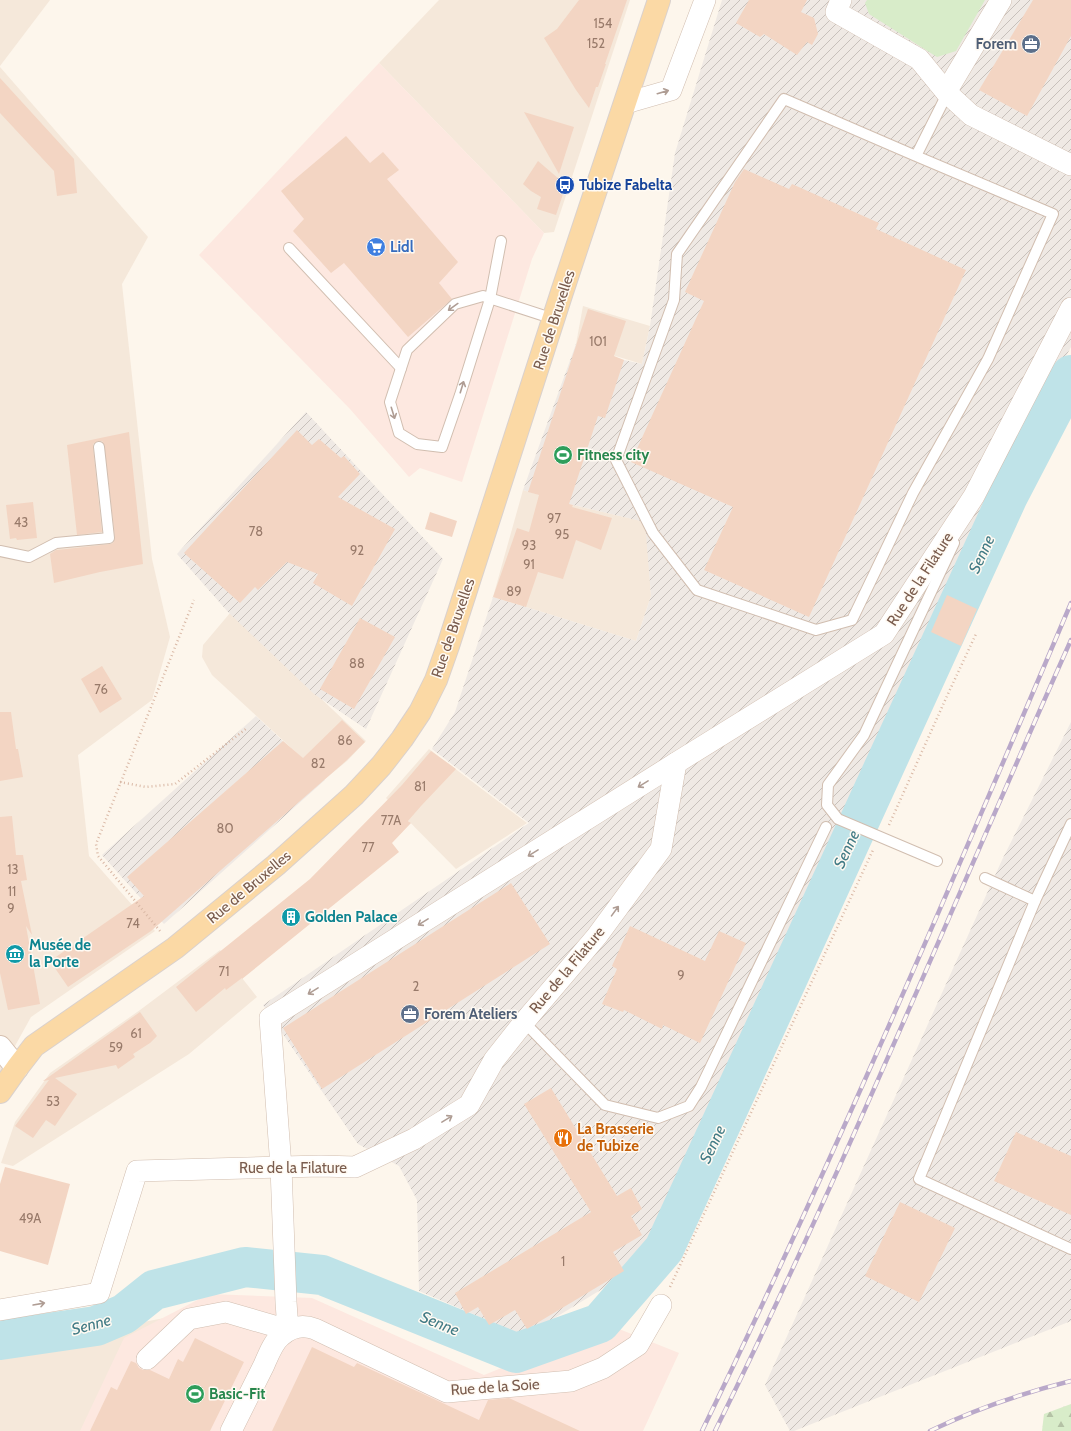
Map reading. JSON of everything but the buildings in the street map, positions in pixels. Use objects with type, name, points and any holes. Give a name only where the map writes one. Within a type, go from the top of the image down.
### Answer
[{"type":"main road","name":"Rue de Bruxelles","points":[[0,1092],[34,1046],[175,948],[276,865],[354,795],[381,766],[402,739],[420,712],[436,680],[448,646],[659,0]]},
{"type":"main road","points":[[0,1047],[17,1068]]},
{"type":"street","points":[[626,103],[671,90],[705,0]]},
{"type":"street","points":[[841,0],[836,12],[919,59],[946,93],[971,116],[1071,165]]},
{"type":"street","points":[[946,93],[1001,0]]},
{"type":"street","name":"Rue de la Filature","points":[[281,1167],[270,1018],[884,634],[974,496],[1071,308]]},
{"type":"street","name":"Rue de la Filature","points":[[0,1310],[99,1293],[137,1171],[321,1166],[355,1168],[414,1139],[469,1105],[494,1060],[596,936],[661,849],[676,763]]},
{"type":"street","points":[[231,1431],[271,1350],[279,1337],[288,1330],[283,1244],[281,1167]]},
{"type":"street","name":"Rue de la Soie","points":[[147,1359],[189,1319],[226,1312],[288,1330],[300,1327],[310,1327],[447,1392],[570,1381],[603,1368],[638,1345],[661,1305]]},
{"type":"lane","points":[[916,156],[946,93]]},
{"type":"lane","points":[[784,99],[916,156],[1053,214],[988,358],[913,493],[852,620],[816,630],[697,590],[653,533],[616,460],[674,300],[677,254],[784,99]]},
{"type":"lane","points":[[501,241],[490,299],[442,447],[417,444],[399,433],[390,402],[407,350],[455,304],[483,296],[490,299],[554,319]]},
{"type":"lane","points":[[289,248],[401,368]]},
{"type":"lane","points":[[0,551],[29,557],[56,543],[109,538],[99,447]]},
{"type":"lane","points":[[937,861],[838,819],[827,805],[828,786],[864,735],[962,525],[974,496]]},
{"type":"lane","points":[[1071,824],[1035,901],[919,1179],[1071,1249]]},
{"type":"lane","points":[[524,1022],[605,1105],[658,1118],[689,1106],[701,1086],[826,827]]},
{"type":"lane","points":[[985,878],[1035,901]]},
{"type":"path","points":[[175,948],[98,856],[96,844],[194,600]]},
{"type":"path","points":[[661,1305],[876,835],[889,825],[946,696],[976,634]]},
{"type":"path","points":[[120,782],[146,787],[175,784],[248,728]]},
{"type":"shaded area","points":[[0,0],[50,0],[0,66]]},
{"type":"shaded area","points":[[439,0],[630,0],[554,232],[544,233],[379,63]]},
{"type":"shaded area","points":[[722,0],[1071,0],[1071,347],[984,509],[635,1269],[525,1336],[419,1291],[417,1200],[399,1166],[358,1144],[263,1005],[529,823],[432,749],[455,712],[493,597],[636,641],[651,596],[645,522],[569,504],[523,490],[576,344],[624,360],[642,364],[650,326],[675,153]]},
{"type":"shaded area","points":[[379,63],[544,233],[532,259],[462,482],[420,468],[409,477],[350,409],[199,255]]},
{"type":"shaded area","points":[[0,67],[148,237],[122,284],[152,559],[170,637],[152,700],[78,755],[89,856],[155,931],[31,1017],[0,1073]]},
{"type":"shaded area","points":[[583,306],[650,326],[642,364],[576,344]]},
{"type":"shaded area","points":[[306,412],[443,559],[366,729],[314,694],[228,612],[177,554]]},
{"type":"shaded area","points":[[523,490],[569,504],[646,522],[651,596],[636,641],[493,597]]},
{"type":"shaded area","points":[[230,613],[366,741],[347,761],[325,779],[212,675],[202,657],[203,645]]},
{"type":"shaded area","points":[[256,716],[325,780],[164,924],[102,855]]},
{"type":"shaded area","points":[[1071,722],[1071,1321],[794,1431],[790,1431],[765,1385],[1002,860]]},
{"type":"shaded area","points":[[429,749],[527,823],[456,869],[386,798]]},
{"type":"shaded area","points":[[220,950],[257,997],[189,1054],[13,1166],[1,1163],[15,1122],[50,1073],[140,1010]]},
{"type":"shaded area","points":[[209,1294],[312,1298],[484,1375],[609,1325],[679,1353],[643,1431],[80,1431],[124,1338]]},
{"type":"shaded area","points":[[207,1310],[217,1431],[0,1431],[0,1349]]},
{"type":"green space","points":[[867,0],[985,0],[956,51],[937,57],[869,14],[865,3]]},
{"type":"green space","points":[[1071,1404],[1071,1431],[1042,1431],[1044,1414]]},
{"type":"waterway","name":"Senne","points":[[0,1340],[96,1326],[124,1314],[154,1290],[245,1267],[322,1275],[516,1353],[600,1323],[664,1249],[1008,496],[1071,375]]},
{"type":"railway","points":[[702,1431],[846,1123],[1071,603]]},
{"type":"railway","points":[[715,1431],[853,1137],[1071,640]]},
{"type":"railway","points":[[930,1431],[999,1402],[1071,1381]]},
{"type":"place","name":"Forem","points":[[1031,44]]},
{"type":"place","name":"Tubize Fabelta","points":[[565,185]]},
{"type":"place","name":"Lidl","points":[[376,247]]},
{"type":"place","name":"Fitness city","points":[[563,455]]},
{"type":"place","name":"Golden Palace","points":[[291,917]]},
{"type":"place","name":"Musée de la Porte","points":[[15,954]]},
{"type":"place","name":"Forem Ateliers","points":[[410,1014]]},
{"type":"place","name":"La Brasserie de Tubize","points":[[563,1138]]},
{"type":"place","name":"Basic-Fit","points":[[195,1394]]}]
